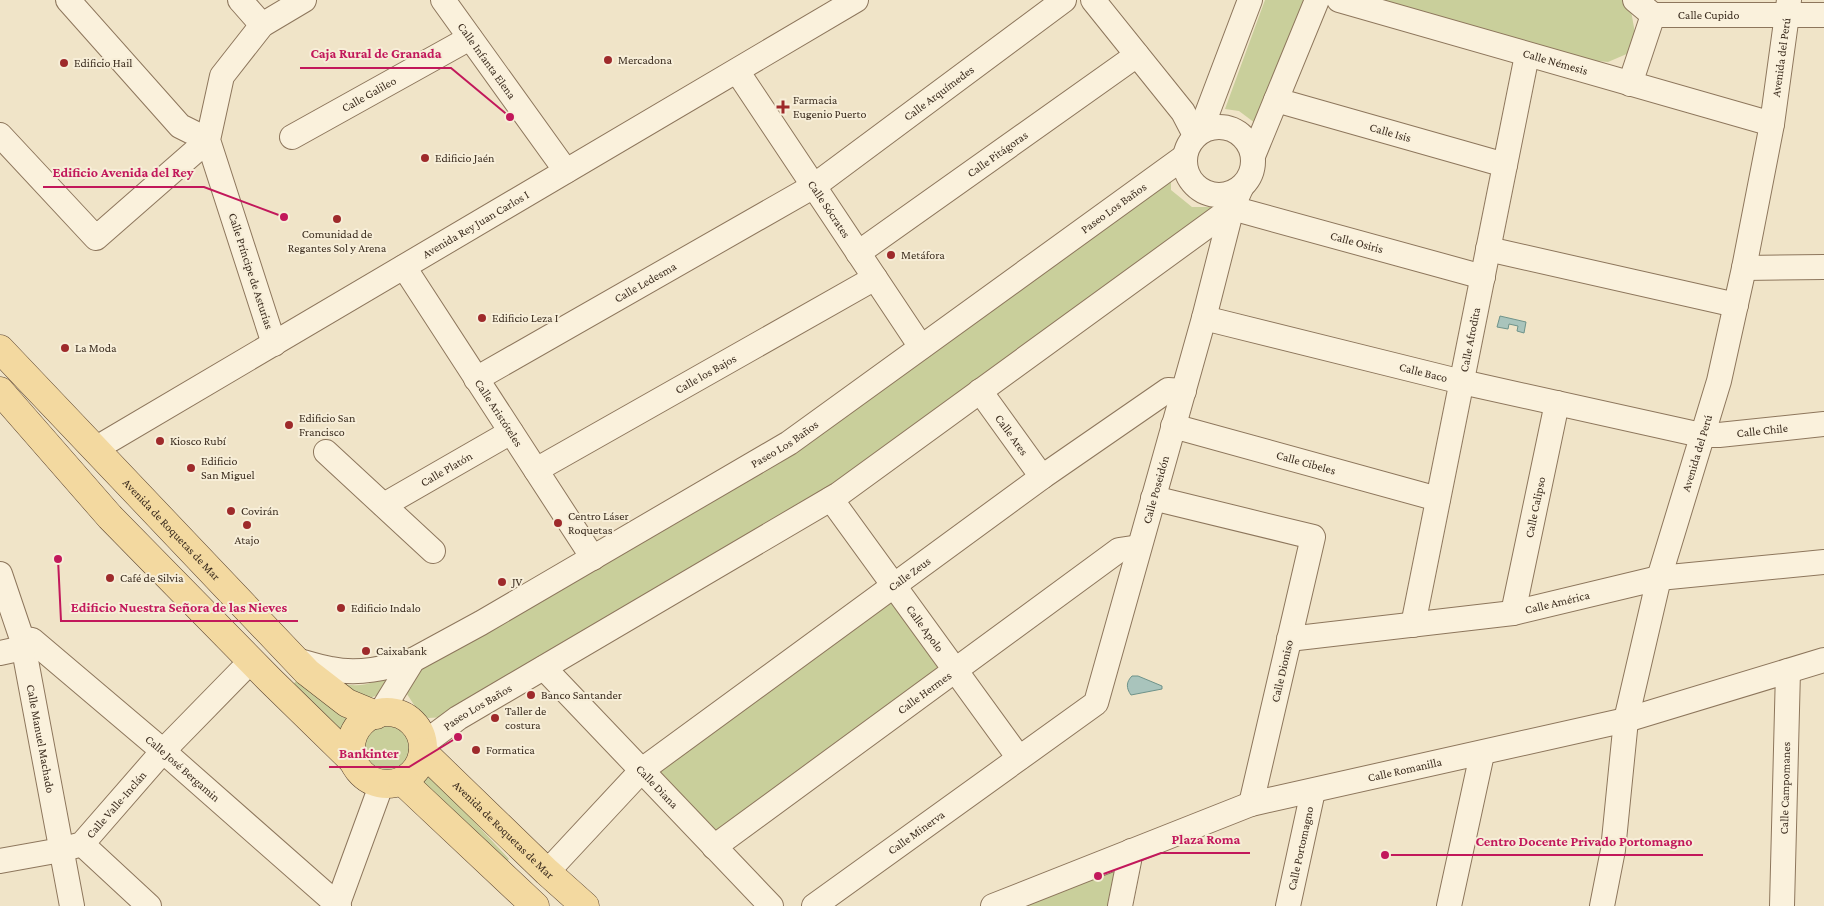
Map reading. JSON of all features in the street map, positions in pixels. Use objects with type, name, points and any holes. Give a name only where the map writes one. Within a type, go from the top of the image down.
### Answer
[{"type":"main road","name":"Avenida de Roquetas de Mar","points":[[0,349],[308,672],[346,703],[378,714]]},
{"type":"main road","points":[[0,391],[110,517],[251,661],[354,762],[363,775],[374,781],[392,782],[417,768],[423,748],[419,730],[411,721],[401,715],[378,714],[368,718],[356,729],[351,744],[354,762]]},
{"type":"main road","name":"Avenida de Roquetas de Mar","points":[[423,748],[547,872],[585,906]]},
{"type":"main road","points":[[392,782],[524,903]]},
{"type":"street","points":[[68,0],[180,126],[208,140]]},
{"type":"street","points":[[240,0],[262,25]]},
{"type":"street","points":[[0,136],[96,238],[208,140],[222,76],[262,25],[304,0]]},
{"type":"street","name":"Calle Infanta Elena","points":[[443,0],[566,171]]},
{"type":"street","name":"Avenida Rey Juan Carlos I","points":[[95,450],[856,0]]},
{"type":"street","name":"Calle Arquímedes","points":[[814,186],[1064,0]]},
{"type":"street","points":[[1198,134],[1250,0]]},
{"type":"street","points":[[1254,156],[1250,145],[1240,133],[1228,127],[1215,126],[1198,134],[1188,143],[1184,157],[1186,173],[1197,188],[1209,194],[1230,194],[1236,198],[1249,179],[1254,156],[1317,0]]},
{"type":"street","name":"Calle Némesis","points":[[1339,0],[1772,124]]},
{"type":"street","points":[[1630,84],[1653,15],[1635,0]]},
{"type":"street","points":[[1094,1],[1183,112],[1198,134]]},
{"type":"street","name":"Calle Cupido","points":[[1653,15],[1788,8],[1824,15]]},
{"type":"street","name":"Avenida del Perú","points":[[1602,906],[1614,850],[1626,720],[1658,578],[1718,381],[1736,305],[1772,124],[1788,8]]},
{"type":"street","name":"Calle Galileo","points":[[292,137],[470,38]]},
{"type":"street","name":"Calle Afrodita","points":[[1413,625],[1527,54]]},
{"type":"street","name":"Calle Pitágoras","points":[[858,253],[1137,55]]},
{"type":"street","name":"Calle Sócrates","points":[[737,71],[921,347]]},
{"type":"street","name":"Calle Isis","points":[[1276,100],[1505,165]]},
{"type":"street","name":"Calle Príncipe de Asturias","points":[[208,140],[274,344]]},
{"type":"street","name":"Paseo Los Baños","points":[[296,660],[332,670],[361,671],[383,669],[413,660],[482,623],[789,443],[1184,157]]},
{"type":"street","name":"Calle Ledesma","points":[[476,379],[814,186]]},
{"type":"street","name":"Paseo Los Baños","points":[[423,748],[458,718],[831,499],[980,391],[1236,198]]},
{"type":"street","name":"Calle Osiris","points":[[1236,198],[1483,277]]},
{"type":"street","name":"Calle Poseidón","points":[[1019,758],[1096,702],[1184,391],[1236,198]]},
{"type":"street","points":[[1488,249],[1736,305]]},
{"type":"street","points":[[1744,268],[1824,267]]},
{"type":"street","name":"Calle Aristóteles","points":[[404,268],[593,558]]},
{"type":"street","name":"Calle los Bajos","points":[[536,470],[875,278]]},
{"type":"street","name":"Calle Baco","points":[[1204,318],[1462,382],[1701,436]]},
{"type":"street","name":"Calle Zeus","points":[[547,872],[642,770],[1042,477],[1168,390],[1184,391]]},
{"type":"street","name":"Calle Ares","points":[[980,391],[1042,477]]},
{"type":"street","name":"Calle Calipso","points":[[1513,613],[1557,403]]},
{"type":"street","name":"Calle Chile","points":[[1701,436],[1824,424]]},
{"type":"street","name":"Calle Cibeles","points":[[1173,426],[1438,499]]},
{"type":"street","name":"Calle Platón","points":[[384,506],[511,432]]},
{"type":"street","points":[[326,452],[433,551]]},
{"type":"street","name":"Calle Dioniso","points":[[1153,498],[1313,537],[1251,804]]},
{"type":"street","name":"Calle Apolo","points":[[831,499],[1019,758]]},
{"type":"street","name":"Calle Hermes","points":[[714,847],[1119,550],[1140,547]]},
{"type":"street","name":"Calle América","points":[[1289,639],[1513,613],[1658,578],[1824,562]]},
{"type":"street","name":"Calle Manuel Machado","points":[[0,574],[22,643],[72,847],[72,906]]},
{"type":"street","name":"Calle José Bergamin","points":[[22,643],[32,640],[163,751],[338,906]]},
{"type":"street","points":[[0,652],[22,643]]},
{"type":"street","points":[[378,714],[413,660]]},
{"type":"street","name":"Calle Romanilla","points":[[1003,904],[1251,804],[1482,754],[1626,720],[1824,660]]},
{"type":"street","name":"Calle Valle-Inclán","points":[[72,847],[251,661]]},
{"type":"street","name":"Calle Diana","points":[[544,668],[771,906]]},
{"type":"street","name":"Calle Campomanes","points":[[1782,906],[1788,671]]},
{"type":"street","points":[[1449,906],[1482,754]]},
{"type":"street","name":"Calle Minerva","points":[[814,906],[1019,758]]},
{"type":"street","points":[[338,906],[392,782]]},
{"type":"street","name":"Calle Portomagno","points":[[1288,906],[1313,790]]},
{"type":"street","points":[[0,861],[72,847],[149,906]]},
{"type":"street","points":[[1120,906],[1131,851]]},
{"type":"green space","points":[[1265,0],[1304,0],[1255,123],[1239,111],[1225,109]]},
{"type":"green space","points":[[1379,0],[1624,0],[1630,5],[1636,39],[1629,53],[1608,62],[1586,60]]},
{"type":"green space","points":[[1171,177],[1171,190],[1192,207],[1214,207],[843,484],[447,717],[428,718],[416,708],[407,694],[415,673],[813,437]]},
{"type":"green space","points":[[894,586],[956,670],[714,847],[642,770]]},
{"type":"green space","points":[[391,672],[383,693],[370,698],[331,682],[349,685],[369,684]]},
{"type":"green space","points":[[296,681],[331,708],[350,716],[340,731],[292,686]]},
{"type":"green space","points":[[388,724],[400,729],[407,736],[410,746],[410,759],[395,769],[382,771],[367,761],[364,753],[364,744],[368,735],[375,728]]},
{"type":"green space","points":[[427,771],[509,859],[505,863],[416,783]]},
{"type":"green space","points":[[1131,851],[1120,906],[1009,906]]},
{"type":"water","points":[[1500,316],[1526,322],[1524,333],[1517,331],[1518,326],[1509,324],[1508,329],[1497,327]]},
{"type":"water","points":[[1132,676],[1138,676],[1162,686],[1162,689],[1131,695],[1127,685]]},
{"type":"place","name":"Mercadona","points":[[608,60]]},
{"type":"place","name":"Edificio Hail","points":[[64,63]]},
{"type":"place","name":"Farmacia Eugenio Puerto","points":[[783,107]]},
{"type":"place","name":"Caja Rural de Granada","points":[[510,117]]},
{"type":"place","name":"Edificio Jaén","points":[[425,158]]},
{"type":"place","name":"Edificio Avenida del Rey","points":[[284,217]]},
{"type":"place","name":"Comunidad de Regantes Sol y Arena","points":[[337,219]]},
{"type":"place","name":"Metáfora","points":[[891,255]]},
{"type":"place","name":"Edificio Leza I","points":[[482,318]]},
{"type":"place","name":"La Moda","points":[[65,348]]},
{"type":"place","name":"Edificio San Francisco","points":[[289,425]]},
{"type":"place","name":"Kiosco Rubí","points":[[160,441]]},
{"type":"place","name":"Edificio San Miguel","points":[[191,468]]},
{"type":"place","name":"Covirán","points":[[231,511]]},
{"type":"place","name":"Centro Láser Roquetas","points":[[558,523]]},
{"type":"place","name":"Atajo","points":[[247,525]]},
{"type":"place","name":"Edificio Nuestra Señora de las Nieves","points":[[58,559]]},
{"type":"place","name":"Café de Silvia","points":[[110,578]]},
{"type":"place","name":"JV","points":[[502,582]]},
{"type":"place","name":"Edificio Indalo","points":[[341,608]]},
{"type":"place","name":"Caixabank","points":[[366,651]]},
{"type":"place","name":"Banco Santander","points":[[531,695]]},
{"type":"place","name":"Taller de costura","points":[[495,718]]},
{"type":"place","name":"Bankinter","points":[[458,737]]},
{"type":"place","name":"Formatica","points":[[476,750]]},
{"type":"place","name":"Centro Docente Privado Portomagno","points":[[1385,855]]},
{"type":"place","name":"Plaza Roma","points":[[1098,876]]}]
